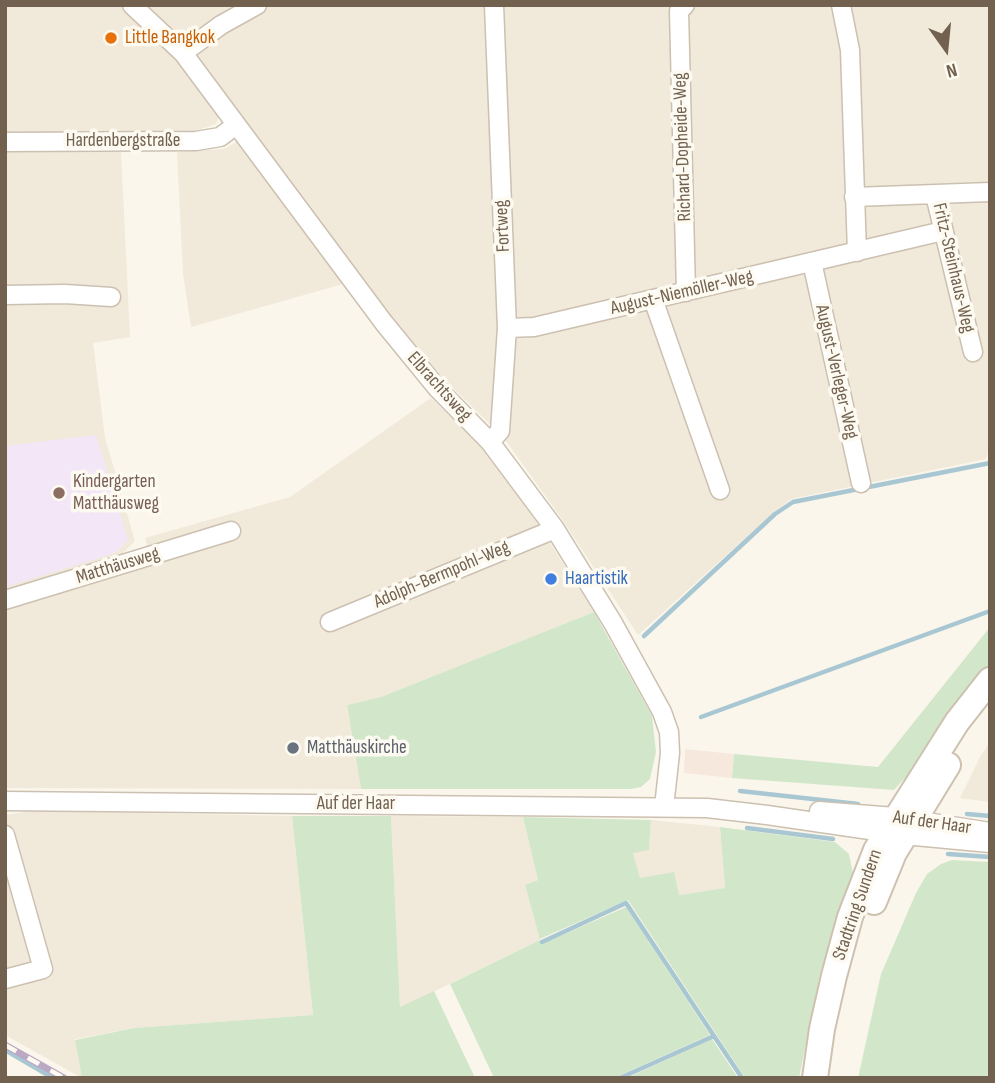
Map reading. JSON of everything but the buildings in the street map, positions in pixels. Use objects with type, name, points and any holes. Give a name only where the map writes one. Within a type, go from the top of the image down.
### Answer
[{"type":"main road","name":"Stadtring Sundern","points":[[824,1078],[837,1009],[863,929],[891,860],[900,826],[957,722],[990,680]]},
{"type":"main road","name":"Stadtring Sundern","points":[[815,1078],[828,1002],[850,917],[876,849],[900,826],[990,702]]},
{"type":"street","name":"Elbrachtsweg","points":[[132,5],[183,52],[384,323],[438,389],[490,442],[555,528],[613,623],[662,712],[669,732],[670,753],[664,807]]},
{"type":"street","points":[[183,52],[257,5]]},
{"type":"street","name":"Fortweg","points":[[490,442],[500,431],[508,328],[494,5]]},
{"type":"street","name":"Richard-Dopheide-Weg","points":[[685,5],[679,10],[687,292]]},
{"type":"street","points":[[841,5],[850,50],[856,252]]},
{"type":"street","name":"Hardenbergstraße","points":[[5,142],[196,141],[220,138],[236,125]]},
{"type":"street","name":"Fritz-Steinhaus-Weg","points":[[972,352],[935,195],[990,192]]},
{"type":"street","points":[[854,197],[935,195]]},
{"type":"street","name":"August-Niemöller-Weg","points":[[508,328],[534,327],[943,230]]},
{"type":"street","name":"August-Verleger-Weg","points":[[811,262],[861,483]]},
{"type":"street","points":[[5,295],[65,293],[111,297]]},
{"type":"street","points":[[653,299],[720,490]]},
{"type":"street","name":"Adolph-Bermpohl-Weg","points":[[330,622],[555,528]]},
{"type":"street","name":"Matthäusweg","points":[[5,600],[232,531]]},
{"type":"street","name":"Auf der Haar","points":[[5,801],[707,808],[766,806],[900,826],[990,843]]},
{"type":"street","name":"Auf der Haar","points":[[900,826],[990,832]]},
{"type":"street","points":[[5,835],[13,889],[43,969],[5,979]]},
{"type":"shaded area","points":[[5,5],[120,5],[177,61],[219,115],[216,124],[194,131],[5,132]]},
{"type":"shaded area","points":[[143,5],[990,5],[990,445],[986,459],[791,499],[638,635],[564,522],[504,438],[447,382],[391,316],[243,121]]},
{"type":"shaded area","points":[[238,141],[343,284],[191,327],[183,274],[177,152],[224,149]]},
{"type":"shaded area","points":[[5,152],[121,152],[130,337],[93,343],[105,438],[135,541],[121,555],[5,591]]},
{"type":"shaded area","points":[[431,398],[486,451],[531,513],[594,612],[381,697],[347,705],[361,789],[5,788],[5,605],[151,560],[145,538],[290,497]]},
{"type":"shaded area","name":"Kindergarten Matthäusweg","points":[[96,435],[128,540],[118,551],[109,555],[5,587],[5,446]]},
{"type":"shaded area","points":[[990,742],[990,802],[960,798],[980,757]]},
{"type":"shaded area","points":[[685,749],[734,754],[732,778],[684,773]]},
{"type":"shaded area","points":[[32,811],[292,816],[313,1015],[134,1028],[75,1039],[82,1078],[5,1035],[5,815]]},
{"type":"shaded area","points":[[391,816],[523,817],[538,880],[525,885],[540,940],[400,1008]]},
{"type":"shaded area","points":[[651,820],[720,827],[725,888],[678,895],[640,879],[633,852],[649,849]]},
{"type":"green space","points":[[594,612],[652,716],[656,752],[650,779],[641,787],[361,789],[347,705],[381,697]]},
{"type":"green space","points":[[990,627],[990,665],[916,766],[894,790],[732,778],[734,754],[878,767]]},
{"type":"green space","points":[[292,816],[391,816],[400,1007],[434,991],[475,1078],[82,1078],[75,1040],[134,1028],[313,1015]]},
{"type":"green space","points":[[523,817],[651,820],[649,850],[633,853],[640,878],[674,872],[679,895],[725,888],[720,827],[835,842],[849,854],[854,878],[821,970],[799,1078],[745,1078],[628,900],[540,939],[542,944],[626,907],[710,1035],[614,1078],[494,1078],[450,984],[540,940],[525,885],[538,880]]},
{"type":"green space","points":[[952,860],[990,862],[990,1078],[858,1078],[881,974],[927,874]]},
{"type":"green space","points":[[712,1039],[738,1078],[627,1078]]},
{"type":"waterway","points":[[644,636],[775,514],[793,502],[990,463]]},
{"type":"waterway","points":[[701,717],[990,611]]},
{"type":"waterway","points":[[740,791],[858,804]]},
{"type":"waterway","points":[[967,814],[990,816]]},
{"type":"waterway","points":[[747,828],[833,839]]},
{"type":"waterway","points":[[948,854],[990,857]]},
{"type":"waterway","points":[[542,942],[626,903],[714,1036]]},
{"type":"waterway","points":[[620,1078],[714,1036],[742,1078]]},
{"type":"waterway","points":[[5,1050],[53,1078]]},
{"type":"railway","points":[[5,1045],[64,1078]]},
{"type":"place","name":"Little Bangkok","points":[[111,38]]},
{"type":"place","name":"Kindergarten Matthäusweg","points":[[59,493]]},
{"type":"place","name":"Haartistik","points":[[551,579]]},
{"type":"place","name":"Matthäuskirche","points":[[293,748]]}]
